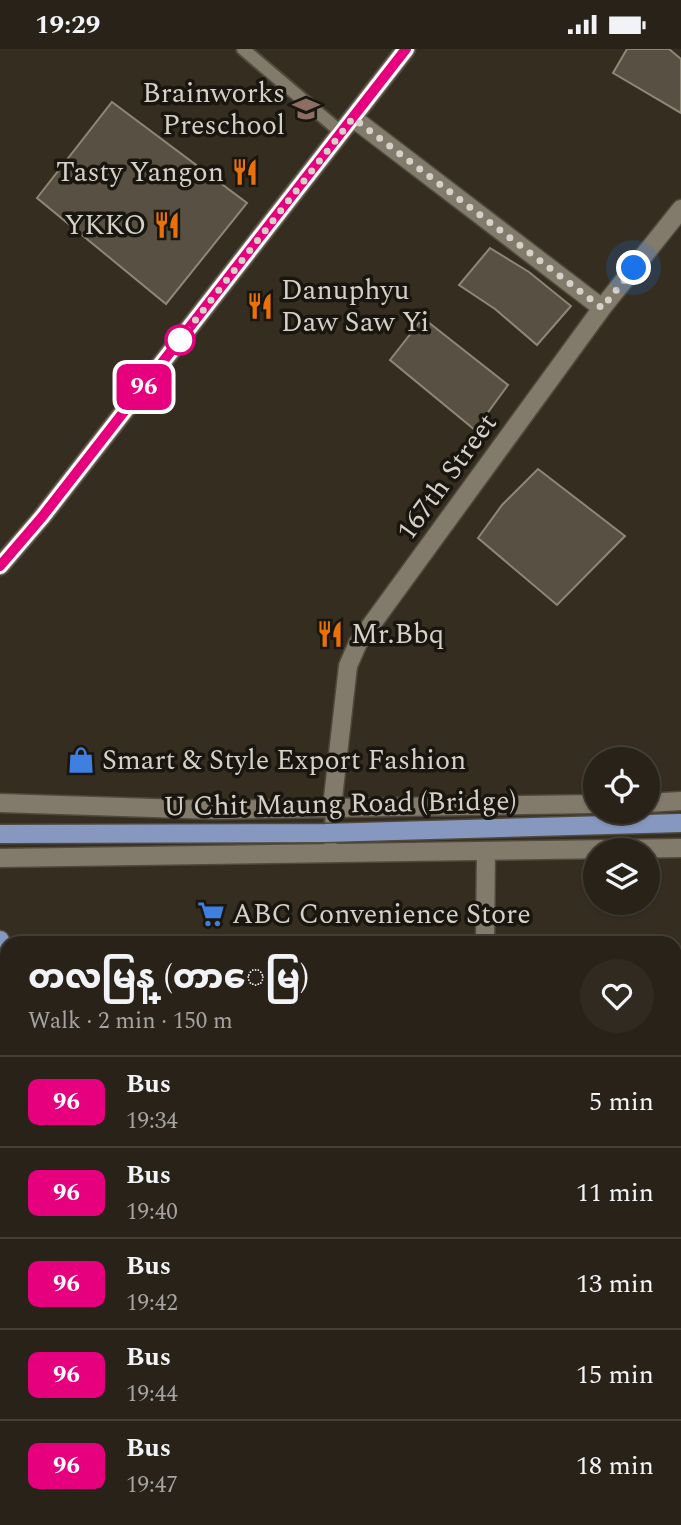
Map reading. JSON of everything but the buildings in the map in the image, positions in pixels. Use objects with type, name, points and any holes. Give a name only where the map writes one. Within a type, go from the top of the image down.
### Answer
[{"type":"main road","name":"U Chit Maung Road (Bridge)","points":[[0,834],[325,833],[681,823]]},
{"type":"street","points":[[0,566],[42,517],[406,49]]},
{"type":"street","points":[[353,118],[602,308]]},
{"type":"street","name":"167th Street","points":[[332,807],[348,666],[358,643],[602,308],[681,209]]},
{"type":"street","points":[[660,802],[681,801]]},
{"type":"street","points":[[0,803],[214,810],[583,804]]},
{"type":"street","points":[[213,855],[214,810]]},
{"type":"street","points":[[660,848],[681,848]]},
{"type":"street","points":[[0,858],[583,850]]},
{"type":"street","points":[[485,936],[486,852]]},
{"type":"lane","points":[[243,49],[342,133]]},
{"type":"lane","points":[[330,853],[332,807]]},
{"type":"bus line","name":"96","points":[[0,566],[42,517],[406,49]]},
{"type":"place","name":"Brainworks Preschool","points":[[306,109]]},
{"type":"place","name":"Tasty Yangon","points":[[245,172]]},
{"type":"place","name":"YKKO","points":[[167,225]]},
{"type":"place","name":"Danuphyu Daw Saw Yi","points":[[260,306]]},
{"type":"place","name":"Mr.Bbq","points":[[330,634]]},
{"type":"place","name":"Smart & Style Export Fashion","points":[[81,760]]},
{"type":"place","name":"ABC Convenience Store","points":[[211,914]]},
{"type":"route","points":[[180,340],[353,118],[602,308],[634,268]]}]
